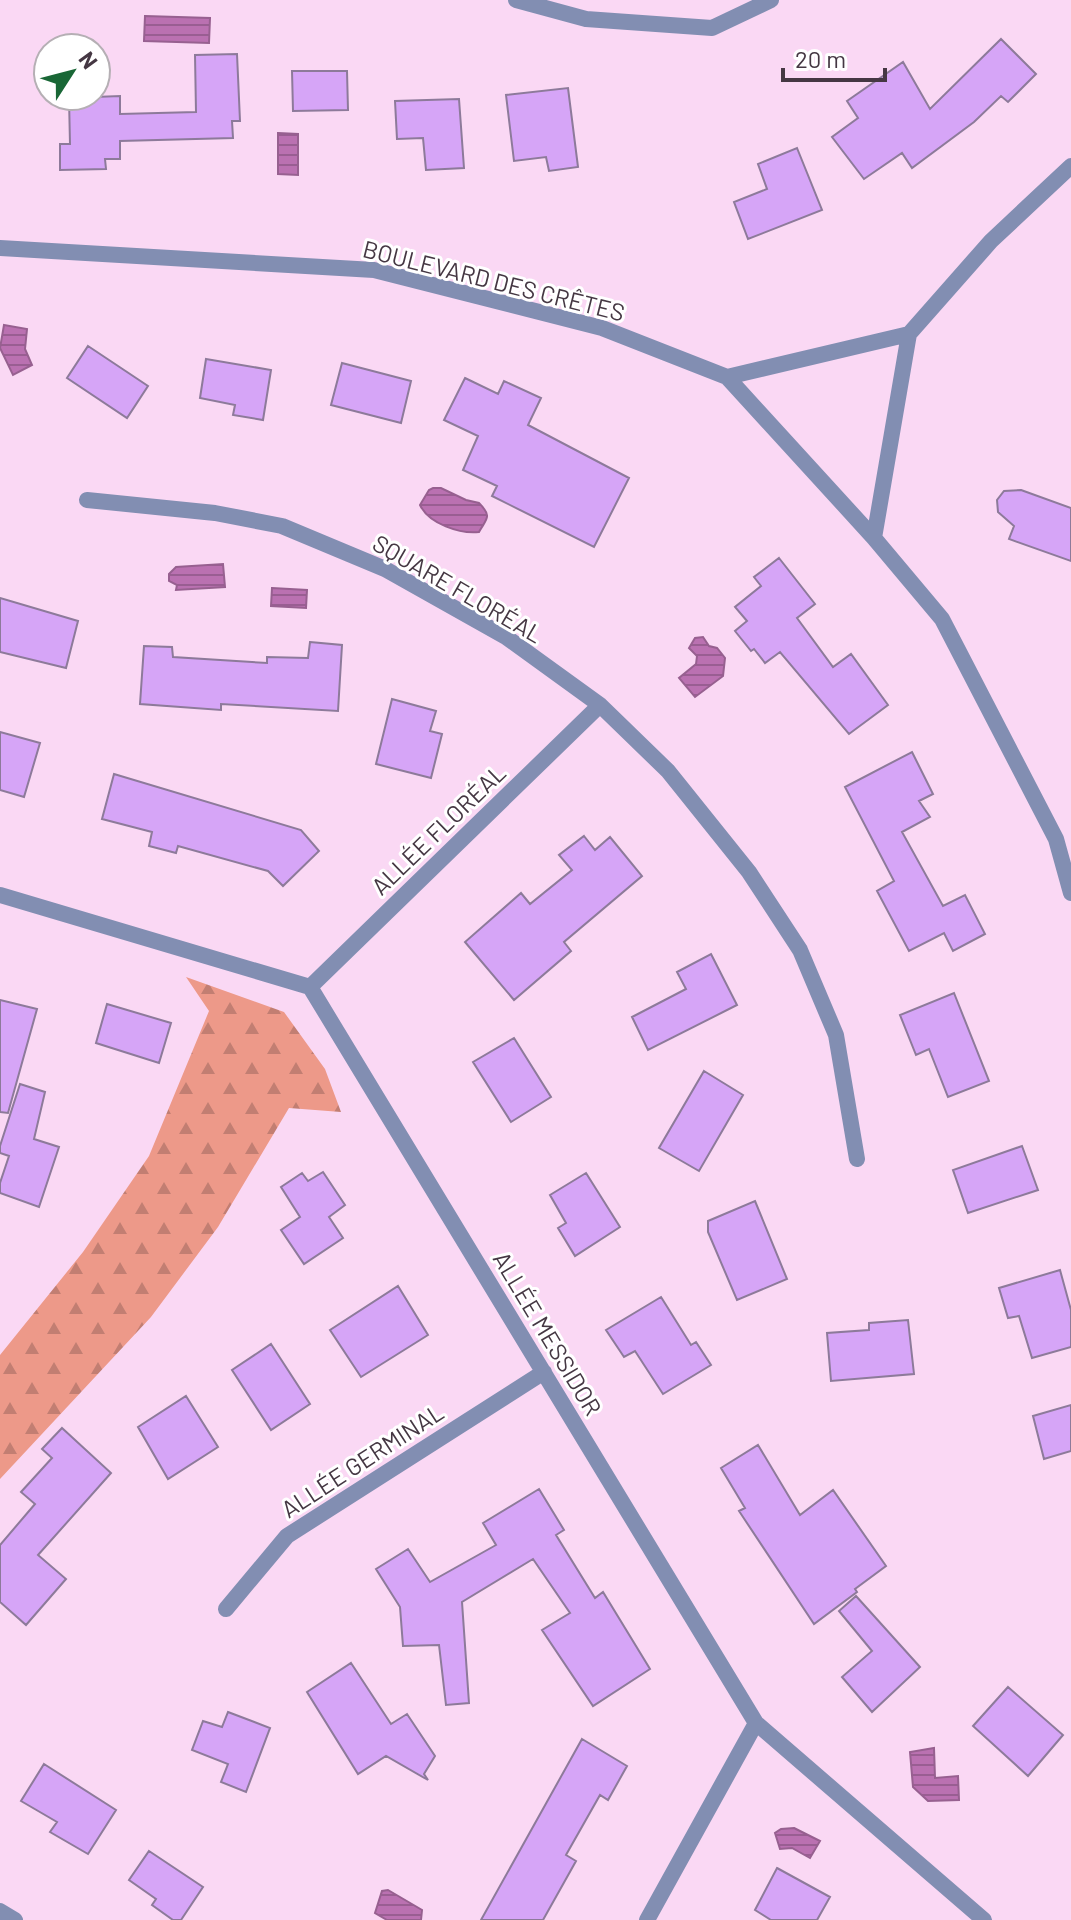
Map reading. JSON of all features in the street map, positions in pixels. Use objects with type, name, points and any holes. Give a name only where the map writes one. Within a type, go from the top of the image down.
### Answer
[{"type":"street","points":[[516,0],[586,19],[712,28],[771,0]]},
{"type":"street","points":[[874,538],[909,334],[991,241],[1071,166]]},
{"type":"street","name":"BOULEVARD DES CRÊTES","points":[[0,248],[374,270],[602,328],[727,377],[874,538],[942,619],[1056,839],[1071,893]]},
{"type":"street","points":[[727,377],[909,334]]},
{"type":"street","name":"SQUARE FLORÉAL","points":[[87,500],[215,513],[295,531],[385,569],[506,637],[600,705],[668,771],[749,872],[800,950],[836,1035],[857,1159]]},
{"type":"street","name":"ALLÉE FLORÉAL","points":[[310,987],[600,705]]},
{"type":"street","points":[[0,895],[310,987]]},
{"type":"street","name":"ALLÉE MESSIDOR","points":[[310,987],[756,1723],[984,1920]]},
{"type":"street","name":"ALLÉE GERMINAL","points":[[226,1609],[287,1536],[544,1372]]},
{"type":"street","points":[[647,1920],[756,1723]]},
{"type":"street","points":[[0,1911],[15,1920]]},
{"type":"green space","points":[[186,977],[284,1012],[325,1069],[341,1112],[289,1108],[218,1227],[151,1317],[0,1479],[0,1355],[83,1252],[149,1156],[209,1011]]},
{"type":"shaded area","points":[[145,16],[210,18],[209,43],[144,41]]},
{"type":"shaded area","points":[[278,133],[298,134],[298,175],[278,174]]},
{"type":"shaded area","points":[[4,325],[27,329],[25,349],[32,365],[13,375],[0,348]]},
{"type":"shaded area","points":[[433,488],[441,488],[479,503],[487,515],[479,532],[454,529],[430,518],[420,505]]},
{"type":"shaded area","points":[[223,564],[225,587],[176,590],[177,585],[169,581],[169,574],[176,567]]},
{"type":"shaded area","points":[[272,588],[307,590],[306,608],[271,606]]},
{"type":"shaded area","points":[[703,637],[725,658],[723,676],[695,697],[679,678],[696,664],[697,656],[689,648],[695,638]]},
{"type":"shaded area","points":[[934,1748],[935,1778],[958,1776],[959,1800],[928,1801],[913,1787],[910,1752]]},
{"type":"shaded area","points":[[794,1828],[820,1841],[810,1858],[792,1848],[780,1849],[775,1833]]},
{"type":"shaded area","points":[[388,1890],[422,1910],[421,1920],[387,1920],[375,1913],[382,1891]]},
{"type":"building","points":[[1001,39],[1036,74],[1008,102],[1001,96],[974,122],[912,168],[902,153],[864,179],[832,137],[858,118],[847,101],[903,62],[930,109]]},
{"type":"building","points":[[237,54],[240,121],[232,121],[233,138],[120,141],[120,159],[105,159],[106,169],[60,170],[60,144],[70,144],[69,112],[112,112],[112,96],[120,96],[120,114],[196,112],[195,55]]},
{"type":"building","points":[[292,71],[347,71],[348,110],[293,111]]},
{"type":"building","points":[[568,88],[578,167],[549,171],[546,157],[514,161],[506,95]]},
{"type":"building","points":[[459,99],[464,168],[426,170],[423,138],[397,139],[395,101]]},
{"type":"building","points":[[797,148],[822,210],[748,239],[734,202],[767,189],[758,164]]},
{"type":"building","points":[[88,346],[148,386],[127,418],[67,378]]},
{"type":"building","points":[[206,359],[271,370],[263,420],[233,415],[235,405],[200,398]]},
{"type":"building","points":[[342,363],[411,381],[401,423],[331,405]]},
{"type":"building","points":[[465,378],[498,394],[504,381],[541,398],[528,425],[629,478],[594,547],[492,496],[497,486],[463,470],[478,436],[444,420]]},
{"type":"building","points":[[1021,490],[1071,508],[1071,561],[1009,539],[1014,526],[998,512],[997,500],[1004,491]]},
{"type":"building","points":[[779,558],[815,604],[797,618],[833,667],[851,654],[888,705],[849,734],[780,652],[765,663],[735,631],[747,621],[735,607],[761,586],[754,577]]},
{"type":"building","points":[[0,598],[78,621],[66,668],[0,652]]},
{"type":"building","points":[[310,642],[342,645],[338,711],[221,704],[221,710],[140,704],[144,646],[172,647],[173,657],[267,663],[267,657],[308,658]]},
{"type":"building","points":[[392,699],[436,711],[430,731],[442,734],[431,778],[376,764]]},
{"type":"building","points":[[0,732],[40,743],[24,797],[0,790]]},
{"type":"building","points":[[912,752],[933,794],[919,801],[930,817],[902,832],[943,906],[965,895],[985,934],[953,951],[944,933],[909,951],[877,891],[894,881],[845,787]]},
{"type":"building","points":[[114,774],[301,830],[319,851],[283,886],[268,871],[178,846],[176,853],[149,846],[152,832],[102,819]]},
{"type":"building","points":[[584,836],[595,850],[610,837],[642,876],[564,942],[571,951],[514,1000],[465,942],[521,893],[530,904],[572,870],[559,855]]},
{"type":"building","points":[[711,954],[737,1005],[648,1050],[632,1017],[686,989],[677,972]]},
{"type":"building","points":[[954,993],[989,1081],[948,1097],[929,1049],[916,1055],[900,1015]]},
{"type":"building","points":[[0,1000],[37,1009],[8,1113],[0,1112]]},
{"type":"building","points":[[107,1004],[171,1023],[159,1063],[96,1043]]},
{"type":"building","points":[[514,1038],[551,1097],[511,1122],[473,1062]]},
{"type":"building","points":[[704,1071],[743,1095],[699,1171],[659,1148]]},
{"type":"building","points":[[20,1084],[45,1092],[34,1139],[59,1147],[39,1207],[0,1193],[9,1156],[0,1153],[0,1146]]},
{"type":"building","points":[[1022,1146],[1038,1190],[968,1213],[953,1170]]},
{"type":"building","points":[[323,1172],[345,1205],[329,1217],[343,1238],[304,1264],[281,1230],[300,1217],[281,1187],[302,1173],[308,1181]]},
{"type":"building","points":[[586,1173],[620,1227],[575,1256],[558,1228],[566,1223],[550,1195]]},
{"type":"building","points":[[755,1201],[787,1279],[737,1300],[708,1232],[708,1221]]},
{"type":"building","points":[[1060,1270],[1071,1310],[1071,1347],[1032,1358],[1019,1316],[1008,1318],[999,1288]]},
{"type":"building","points":[[398,1286],[428,1335],[361,1377],[330,1330]]},
{"type":"building","points":[[661,1297],[691,1345],[696,1342],[711,1365],[663,1394],[635,1351],[624,1357],[606,1330]]},
{"type":"building","points":[[908,1320],[914,1374],[831,1381],[827,1333],[869,1330],[869,1323]]},
{"type":"building","points":[[271,1344],[310,1404],[271,1430],[232,1370]]},
{"type":"building","points":[[186,1396],[218,1447],[168,1479],[138,1427]]},
{"type":"building","points":[[1071,1405],[1071,1451],[1044,1459],[1033,1416]]},
{"type":"building","points":[[62,1428],[111,1473],[38,1555],[66,1579],[26,1625],[0,1602],[0,1545],[35,1504],[21,1492],[52,1458],[42,1449]]},
{"type":"building","points":[[758,1445],[800,1515],[833,1490],[886,1566],[814,1624],[739,1511],[745,1508],[721,1468]]},
{"type":"building","points":[[539,1489],[564,1530],[556,1535],[595,1598],[603,1592],[650,1669],[593,1706],[542,1630],[570,1613],[533,1559],[462,1602],[469,1703],[446,1705],[439,1645],[403,1646],[400,1607],[376,1569],[408,1549],[430,1582],[496,1545],[483,1523]]},
{"type":"building","points":[[856,1596],[920,1667],[872,1712],[842,1677],[872,1651],[839,1611]]},
{"type":"building","points":[[351,1663],[391,1724],[407,1714],[435,1756],[424,1774],[428,1780],[386,1756],[358,1774],[307,1692]]},
{"type":"building","points":[[1008,1687],[1063,1735],[1028,1776],[973,1726]]},
{"type":"building","points":[[228,1712],[270,1728],[246,1792],[221,1782],[228,1764],[192,1750],[203,1721],[222,1727]]},
{"type":"building","points":[[582,1739],[627,1766],[608,1800],[600,1795],[566,1855],[576,1861],[543,1920],[481,1920]]},
{"type":"building","points":[[44,1764],[116,1810],[88,1854],[50,1832],[57,1822],[21,1801]]},
{"type":"building","points":[[149,1851],[203,1887],[181,1920],[173,1920],[152,1905],[156,1899],[129,1880]]},
{"type":"building","points":[[777,1868],[830,1897],[817,1920],[771,1920],[755,1910]]}]
